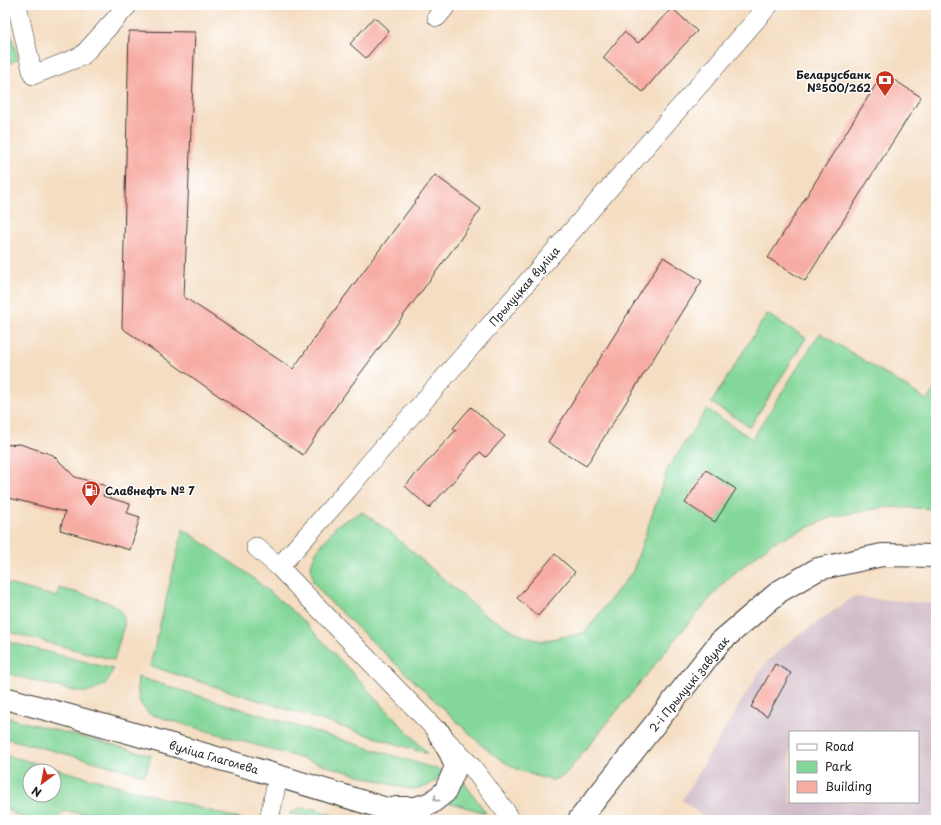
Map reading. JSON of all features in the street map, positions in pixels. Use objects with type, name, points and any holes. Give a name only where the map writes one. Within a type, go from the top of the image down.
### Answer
[{"type":"street","points":[[17,5],[33,75],[82,56],[128,5]]},
{"type":"street","name":"Прылуцкая вуліца","points":[[279,567],[769,5]]},
{"type":"street","points":[[256,547],[279,567],[472,767],[506,812],[509,820]]},
{"type":"street","name":"2-і Прылуцкі завулак","points":[[579,820],[719,643],[780,591],[818,569],[882,554],[936,556]]},
{"type":"street","name":"вуліца Глаголева","points":[[5,698],[94,722],[422,820]]},
{"type":"street","points":[[384,808],[416,808],[431,803],[444,792],[456,766],[439,733]]},
{"type":"street","points":[[269,820],[278,776]]},
{"type":"shaded area","points":[[853,597],[936,604],[936,820],[708,820],[682,800],[763,666],[785,645]]},
{"type":"green space","points":[[5,14],[18,59],[5,66]]},
{"type":"green space","points":[[767,314],[806,338],[750,427],[711,403]]},
{"type":"green space","points":[[820,333],[927,400],[936,387],[936,509],[885,507],[832,517],[772,543],[726,580],[682,631],[564,776],[552,780],[539,777],[519,770],[486,749],[325,597],[313,582],[311,565],[316,552],[337,525],[362,512],[386,529],[485,615],[524,636],[541,641],[584,633],[633,571],[668,468],[707,409],[752,439]]},
{"type":"green space","points":[[183,529],[248,574],[300,617],[428,754],[150,666]]},
{"type":"green space","points":[[5,583],[57,597],[59,588],[91,597],[115,606],[122,614],[124,625],[114,660],[5,631]]},
{"type":"green space","points":[[5,641],[113,669],[107,682],[97,689],[87,692],[74,691],[5,673]]},
{"type":"green space","points":[[138,677],[443,771],[436,781],[425,787],[412,789],[396,786],[149,714],[140,703],[137,688]]},
{"type":"green space","points":[[5,717],[151,755],[145,775],[5,738]]},
{"type":"green space","points":[[5,755],[34,763],[22,763],[22,803],[62,803],[62,771],[244,820],[129,820],[65,811],[55,820],[24,820],[5,807]]},
{"type":"green space","points":[[463,781],[486,813],[441,800],[457,791]]},
{"type":"green space","points":[[300,808],[316,809],[347,820],[325,820],[316,817],[289,814]]},
{"type":"building","points":[[672,8],[697,31],[643,92],[603,58],[624,32],[638,43]]},
{"type":"building","points":[[374,17],[389,31],[366,58],[350,44]]},
{"type":"building","points":[[129,31],[195,32],[184,297],[293,369],[328,319],[435,175],[481,209],[459,241],[339,402],[303,455],[122,328]]},
{"type":"building","points":[[883,73],[921,97],[805,281],[768,258]]},
{"type":"building","points":[[663,257],[702,281],[586,466],[548,442]]},
{"type":"building","points":[[471,407],[505,436],[486,457],[480,452],[429,508],[405,486],[456,430],[453,428]]},
{"type":"building","points":[[20,444],[53,455],[75,477],[106,486],[103,496],[130,504],[127,513],[140,517],[130,550],[60,530],[65,512],[5,497],[5,445]]},
{"type":"building","points":[[706,470],[736,489],[715,522],[685,503]]},
{"type":"building","points":[[555,554],[575,572],[538,616],[517,598]]},
{"type":"building","points":[[775,664],[791,673],[767,716],[751,707]]},
{"type":"place","name":"Беларусбанк №500/262","points":[[885,97]]},
{"type":"place","name":"Славнефть № 7","points":[[91,507]]}]
